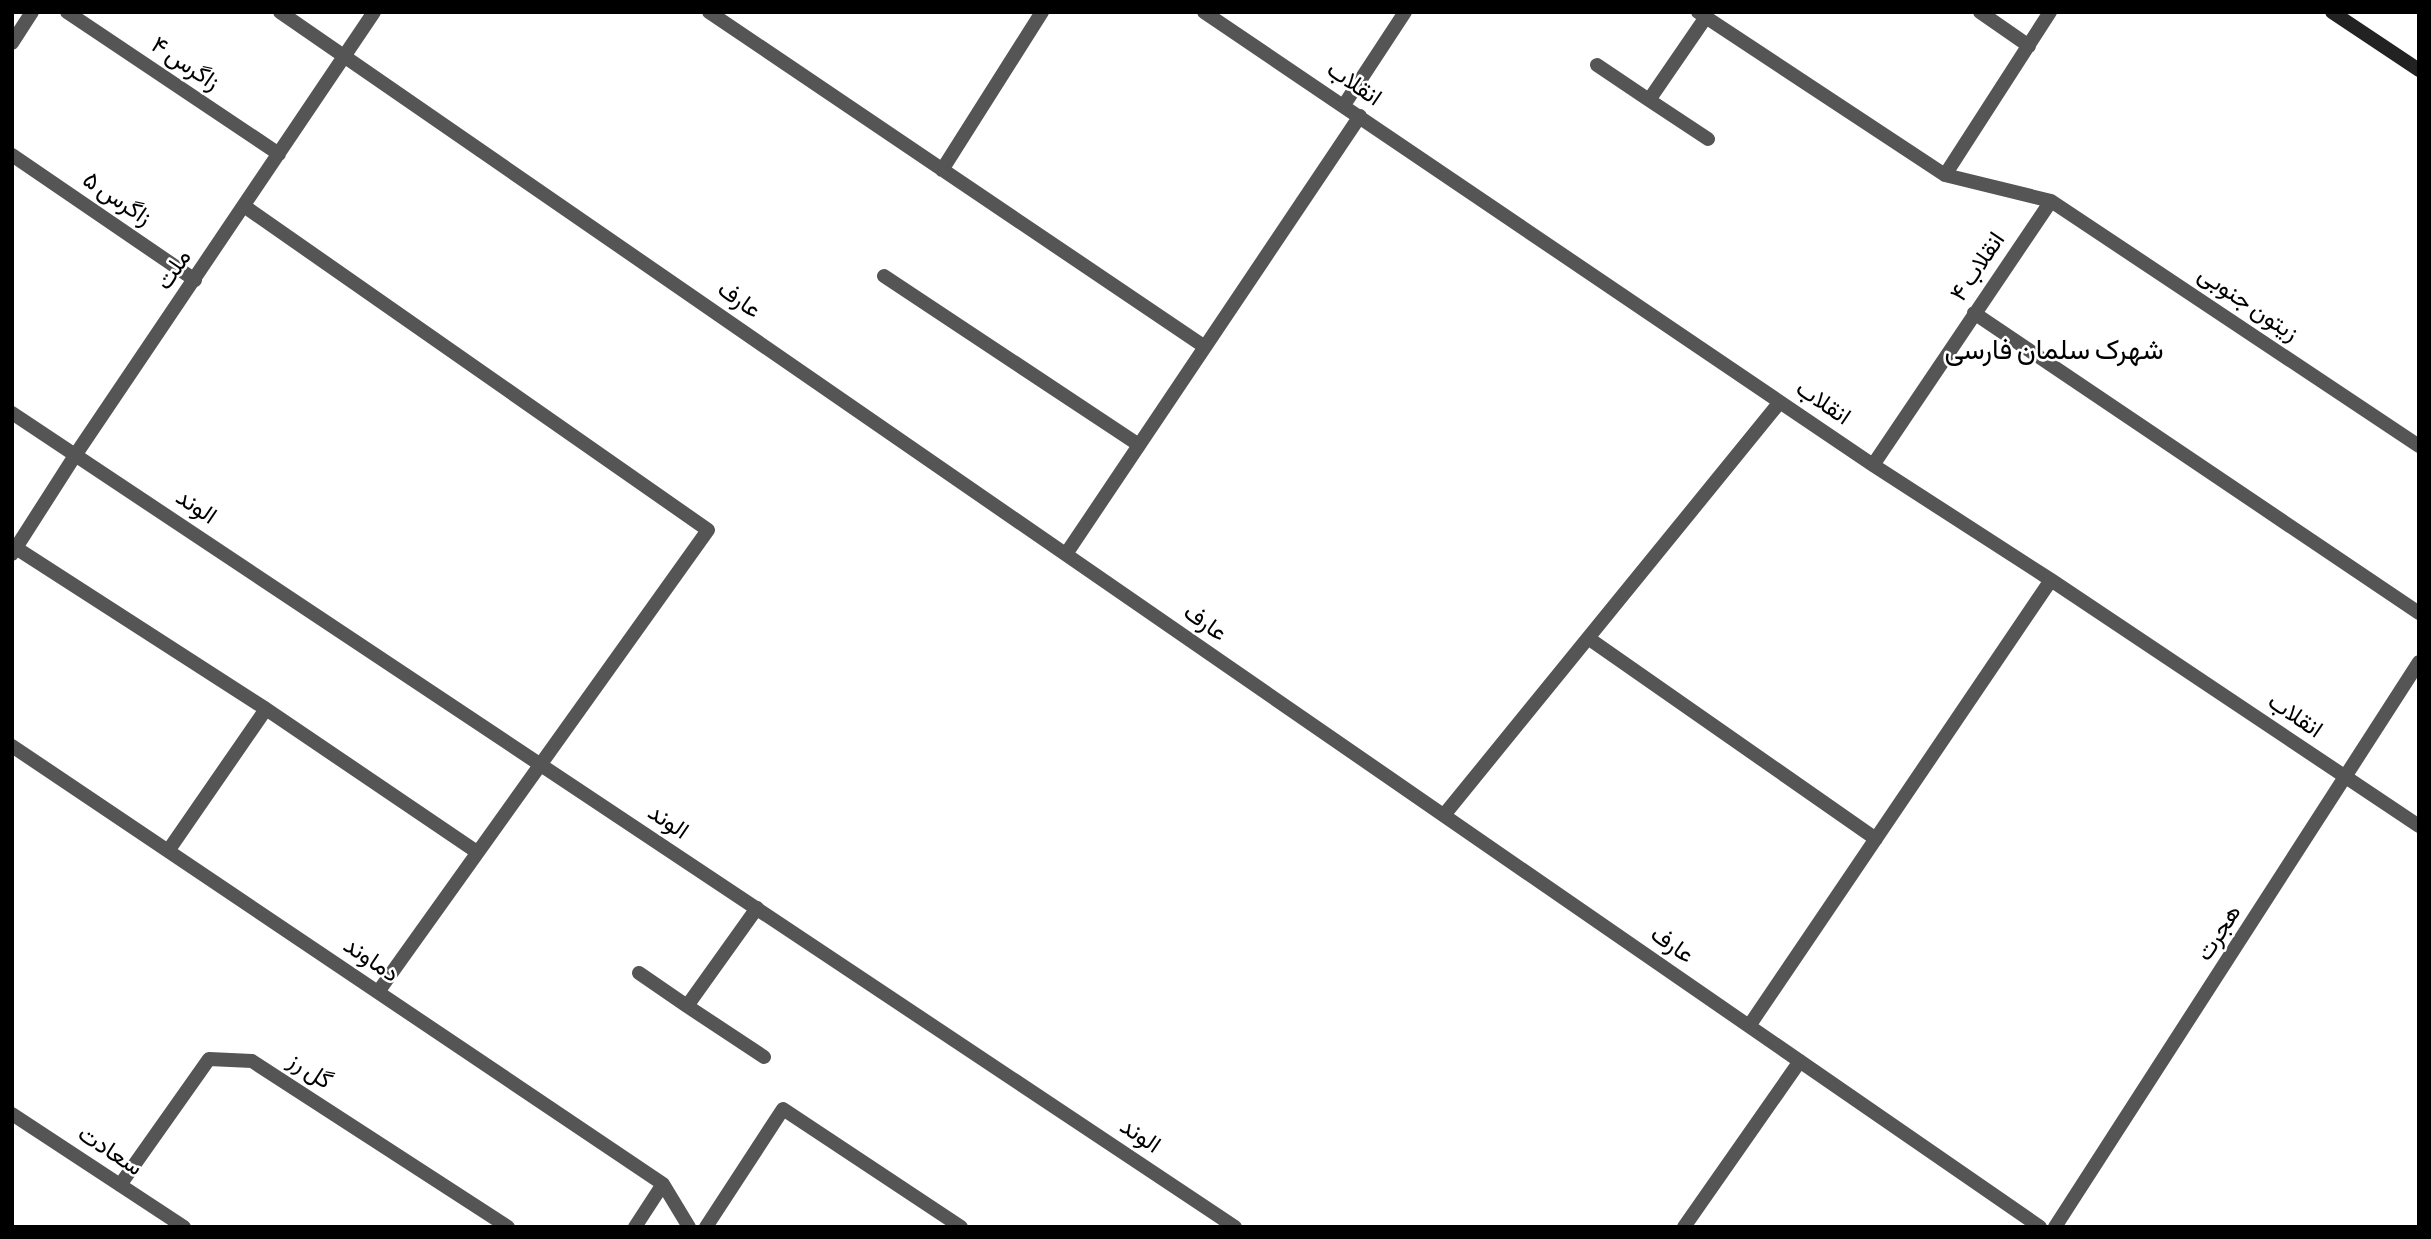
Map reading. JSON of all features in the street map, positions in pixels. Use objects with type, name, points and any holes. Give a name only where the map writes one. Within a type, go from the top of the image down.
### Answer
[{"type":"street","points":[[12,43],[32,12]]},
{"type":"street","name":"زاگرس ۴","points":[[66,12],[279,154]]},
{"type":"street","name":"عارف","points":[[280,12],[2039,1227]]},
{"type":"street","name":"ملت","points":[[14,551],[76,454],[374,12]]},
{"type":"street","points":[[709,12],[1205,347]]},
{"type":"street","points":[[942,170],[1042,12]]},
{"type":"street","name":"انقلاب","points":[[1204,12],[1873,465],[2051,580],[2419,827]]},
{"type":"street","points":[[1344,105],[1405,12]]},
{"type":"street","points":[[1980,12],[2029,46]]},
{"type":"street","points":[[1650,100],[1702,15],[1945,175],[2050,12]]},
{"type":"street","points":[[2332,12],[2419,71]]},
{"type":"street","points":[[1597,65],[1708,139]]},
{"type":"street","points":[[1066,554],[1360,116]]},
{"type":"street","name":"زاگرس ۵","points":[[12,155],[195,280]]},
{"type":"street","name":"زیتون جنوبی","points":[[1945,175],[2051,201],[2419,446]]},
{"type":"street","name":"انقلاب ۴","points":[[1873,465],[2051,201]]},
{"type":"street","points":[[244,206],[708,530],[378,992]]},
{"type":"street","points":[[884,276],[1139,445]]},
{"type":"street","points":[[1974,313],[2419,612]]},
{"type":"street","points":[[1444,815],[1780,402]]},
{"type":"street","name":"الوند","points":[[12,412],[1234,1227]]},
{"type":"street","points":[[14,551],[266,709],[477,852]]},
{"type":"street","points":[[1749,1026],[2051,580]]},
{"type":"street","points":[[1588,638],[1876,839]]},
{"type":"street","name":"هجرت","points":[[2055,1227],[2419,662]]},
{"type":"street","points":[[168,851],[266,709]]},
{"type":"street","name":"دماوند","points":[[12,746],[663,1184],[689,1227]]},
{"type":"street","points":[[687,1006],[757,908]]},
{"type":"street","points":[[639,974],[764,1057]]},
{"type":"street","name":"گل رز","points":[[120,1185],[209,1059],[252,1061],[508,1227]]},
{"type":"street","points":[[1685,1227],[1800,1061]]},
{"type":"street","points":[[706,1227],[783,1109],[961,1227]]},
{"type":"street","name":"سعادت","points":[[12,1114],[184,1227]]},
{"type":"street","points":[[635,1227],[663,1184]]},
{"type":"district","name":"شهرک سلمان فارسی","points":[[2054,351]]}]
